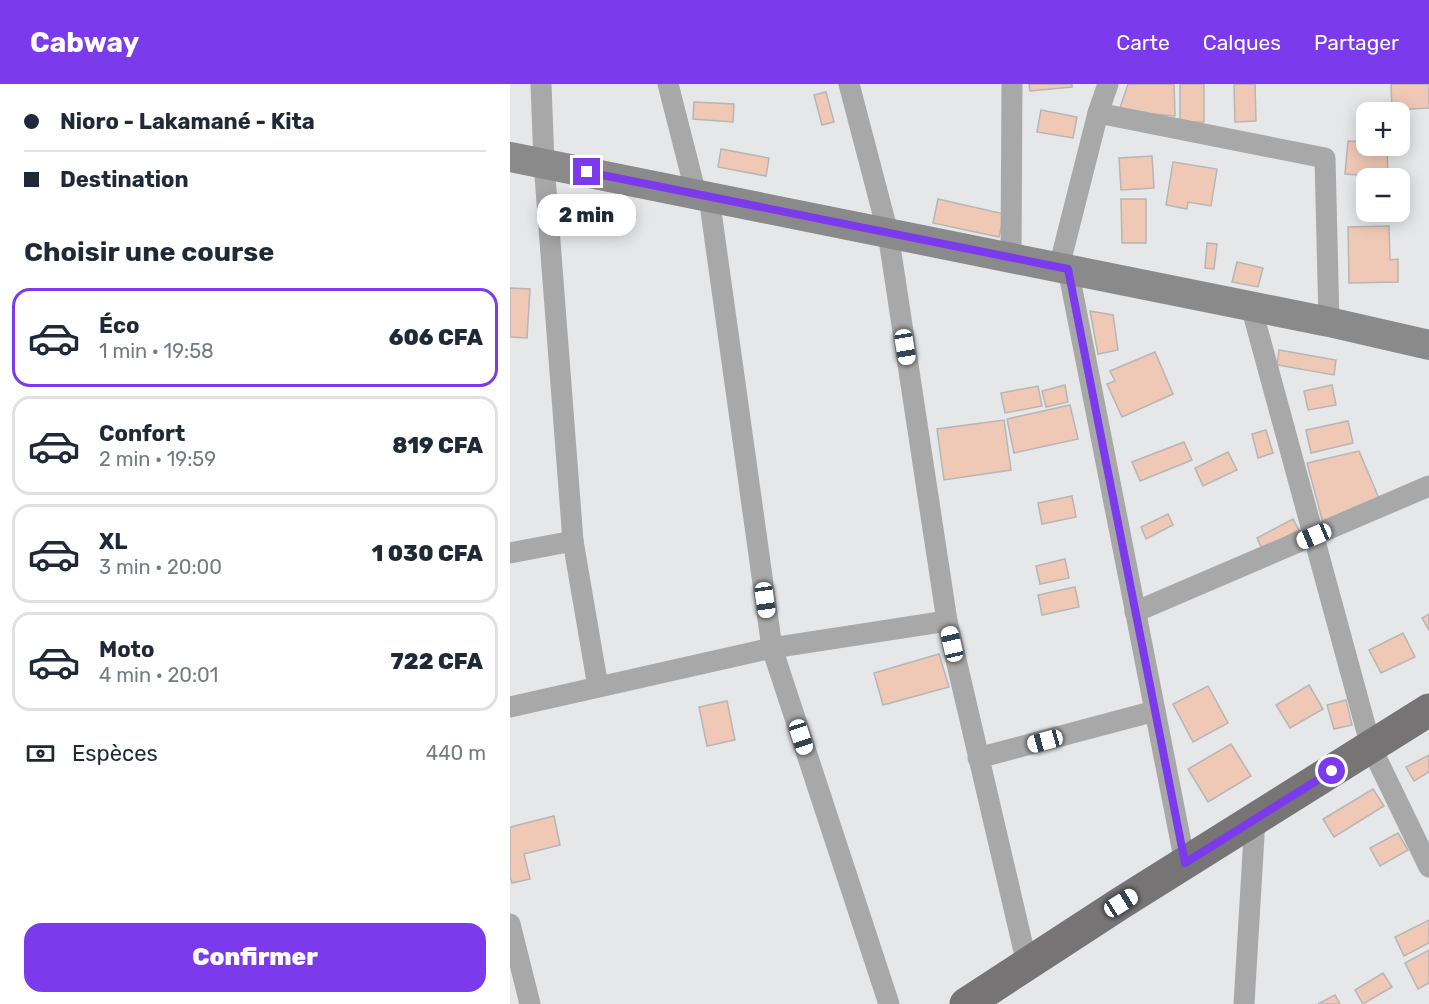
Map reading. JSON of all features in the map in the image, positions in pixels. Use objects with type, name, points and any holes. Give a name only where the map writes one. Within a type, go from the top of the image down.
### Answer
[{"type":"main road","points":[[510,157],[1251,306],[1429,345]]},
{"type":"main road","points":[[966,1004],[1429,710]]},
{"type":"street","points":[[541,84],[544,163],[573,541],[598,687]]},
{"type":"street","points":[[668,84],[703,195],[772,648],[889,1004]]},
{"type":"street","points":[[849,84],[888,233],[947,621],[1027,964]]},
{"type":"street","points":[[1011,257],[1012,84]]},
{"type":"street","points":[[1108,84],[1098,113],[1063,268],[1185,863]]},
{"type":"street","points":[[1098,113],[1325,158],[1329,322]]},
{"type":"street","points":[[1251,306],[1371,747],[1429,867]]},
{"type":"street","points":[[1135,612],[1429,486]]},
{"type":"street","points":[[510,552],[573,541]]},
{"type":"street","points":[[510,707],[772,648],[947,621]]},
{"type":"street","points":[[978,758],[1155,711]]},
{"type":"street","points":[[1244,1004],[1255,819]]},
{"type":"street","points":[[510,924],[530,1004]]},
{"type":"building","points":[[1029,84],[1072,84],[1072,87],[1030,91]]},
{"type":"building","points":[[1128,84],[1174,84],[1175,116],[1119,111]]},
{"type":"building","points":[[1180,84],[1204,84],[1204,122],[1180,122]]},
{"type":"building","points":[[1234,84],[1255,84],[1256,121],[1235,122]]},
{"type":"building","points":[[1391,84],[1429,84],[1429,108],[1410,109],[1410,102],[1392,102]]},
{"type":"building","points":[[826,92],[834,122],[822,125],[814,95]]},
{"type":"building","points":[[694,102],[734,104],[733,122],[693,119]]},
{"type":"building","points":[[1041,110],[1077,117],[1073,138],[1037,132]]},
{"type":"building","points":[[1348,141],[1356,141],[1356,156],[1387,156],[1388,168],[1356,168],[1356,175],[1345,174]]},
{"type":"building","points":[[721,149],[769,158],[766,176],[718,167]]},
{"type":"building","points":[[1152,156],[1154,188],[1121,190],[1119,158]]},
{"type":"building","points":[[1173,162],[1217,169],[1211,206],[1188,202],[1187,209],[1166,205]]},
{"type":"building","points":[[938,199],[1004,214],[999,237],[933,223]]},
{"type":"building","points":[[1121,199],[1146,199],[1146,243],[1122,243]]},
{"type":"building","points":[[1389,226],[1390,260],[1398,259],[1398,282],[1349,283],[1348,227]]},
{"type":"building","points":[[1207,243],[1217,244],[1214,269],[1205,268]]},
{"type":"building","points":[[1237,262],[1263,268],[1258,287],[1232,282]]},
{"type":"building","points":[[510,288],[530,289],[527,338],[510,337]]},
{"type":"building","points":[[1090,311],[1113,315],[1118,350],[1098,354]]},
{"type":"building","points":[[1279,350],[1336,360],[1334,375],[1277,365]]},
{"type":"building","points":[[1155,352],[1173,394],[1122,417],[1107,384],[1115,381],[1110,371]]},
{"type":"building","points":[[1065,385],[1068,402],[1046,407],[1042,391]]},
{"type":"building","points":[[1332,385],[1336,405],[1308,410],[1304,391]]},
{"type":"building","points":[[1038,386],[1042,406],[1005,413],[1001,393]]},
{"type":"building","points":[[1070,405],[1078,439],[1014,453],[1007,419]]},
{"type":"building","points":[[1004,420],[1011,470],[944,480],[937,429]]},
{"type":"building","points":[[1348,421],[1353,443],[1311,453],[1306,430]]},
{"type":"building","points":[[1266,430],[1273,453],[1258,458],[1252,434]]},
{"type":"building","points":[[1184,442],[1192,460],[1140,481],[1132,462]]},
{"type":"building","points":[[1359,451],[1381,503],[1324,527],[1307,463]]},
{"type":"building","points":[[1228,452],[1237,470],[1203,486],[1195,468]]},
{"type":"building","points":[[1072,496],[1076,517],[1042,524],[1038,503]]},
{"type":"building","points":[[1168,514],[1173,525],[1146,539],[1141,527]]},
{"type":"building","points":[[1293,519],[1299,530],[1262,549],[1257,538]]},
{"type":"building","points":[[1065,559],[1069,578],[1040,584],[1036,566]]},
{"type":"building","points":[[1075,587],[1079,607],[1042,615],[1038,595]]},
{"type":"building","points":[[1429,614],[1429,630],[1422,618]]},
{"type":"building","points":[[1403,633],[1415,657],[1381,673],[1369,650]]},
{"type":"building","points":[[939,654],[949,687],[883,705],[874,673]]},
{"type":"building","points":[[1309,685],[1323,709],[1290,728],[1276,705]]},
{"type":"building","points":[[1208,686],[1228,723],[1193,742],[1173,704]]},
{"type":"building","points":[[1346,700],[1352,725],[1334,729],[1327,705]]},
{"type":"building","points":[[727,701],[735,740],[707,746],[699,707]]},
{"type":"building","points":[[1231,744],[1251,776],[1208,802],[1188,769]]},
{"type":"building","points":[[1429,755],[1429,772],[1414,781],[1406,767]]},
{"type":"building","points":[[1373,789],[1384,806],[1334,837],[1323,819]]},
{"type":"building","points":[[554,816],[560,845],[524,854],[530,879],[512,883],[510,827]]},
{"type":"building","points":[[1398,833],[1408,850],[1380,866],[1370,848]]},
{"type":"building","points":[[1429,920],[1429,943],[1404,956],[1395,937]]},
{"type":"building","points":[[1429,950],[1429,983],[1418,989],[1405,963]]},
{"type":"building","points":[[1383,973],[1392,987],[1363,1004],[1355,990]]},
{"type":"building","points":[[1335,995],[1340,1004],[1318,1004]]},
{"type":"route","points":[[587,172],[1068,269],[1185,863],[1332,771]]}]
